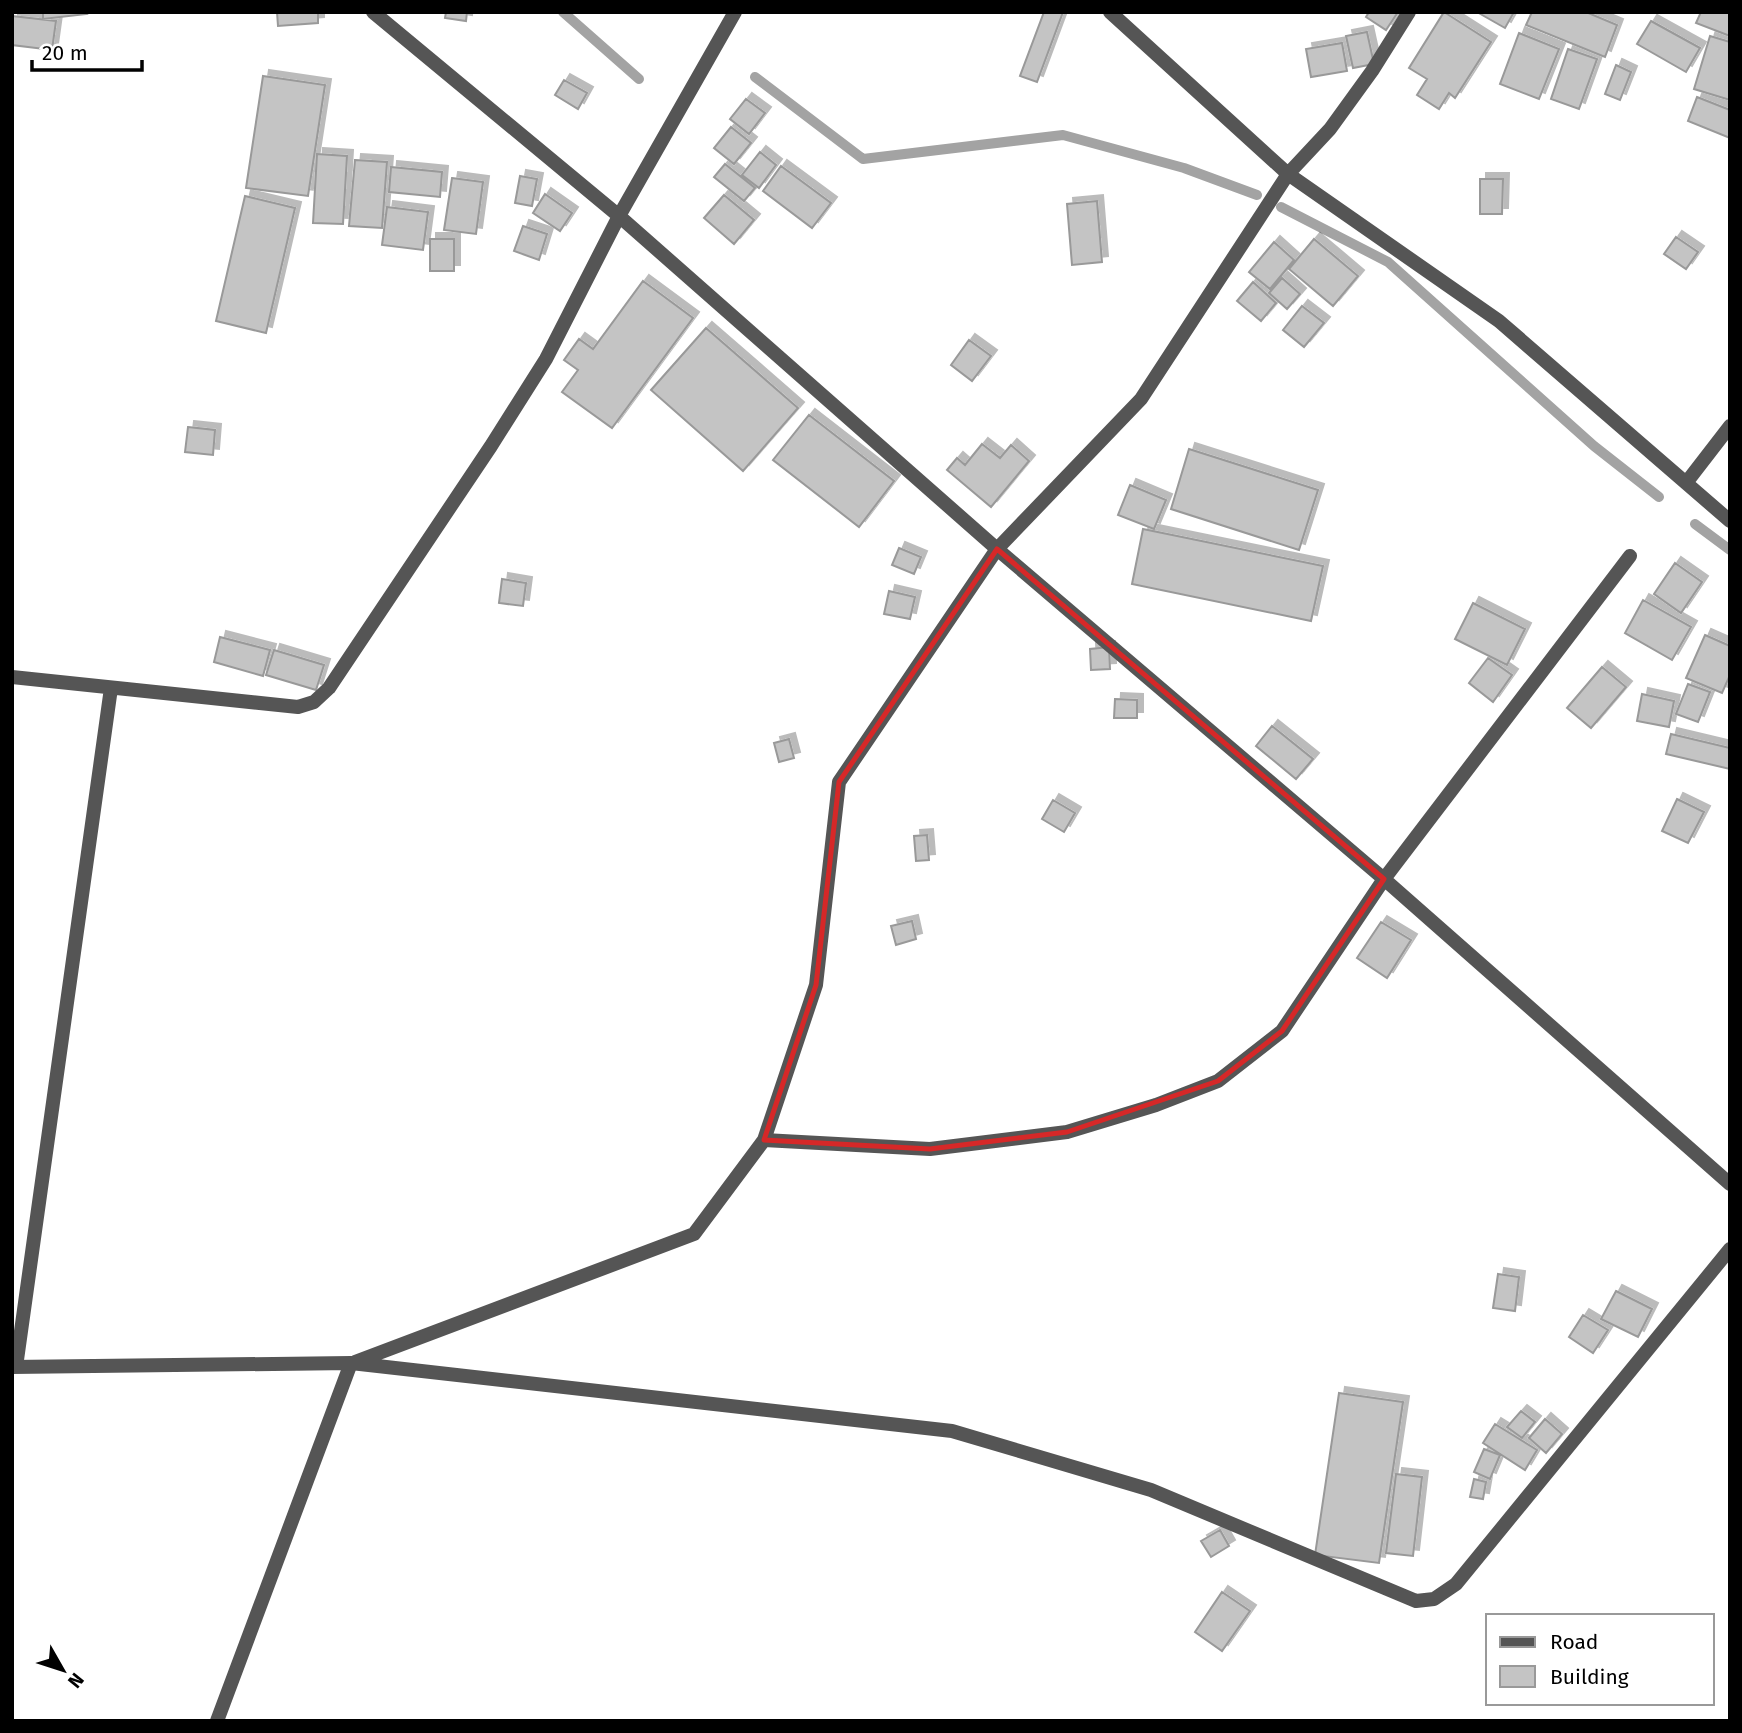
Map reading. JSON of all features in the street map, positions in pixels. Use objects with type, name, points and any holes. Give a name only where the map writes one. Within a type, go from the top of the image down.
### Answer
[{"type":"street","points":[[373,12],[619,216],[997,549],[1384,879],[1730,1184]]},
{"type":"street","points":[[12,677],[298,707],[314,702],[329,688],[546,359],[619,216],[736,12]]},
{"type":"street","points":[[1110,12],[1288,174],[1499,321],[1730,521]]},
{"type":"street","points":[[217,1721],[351,1363],[694,1234],[764,1140],[816,985],[839,782],[997,549],[1140,398],[1288,174],[1330,129],[1372,71],[1409,12]]},
{"type":"street","points":[[1686,483],[1730,426]]},
{"type":"street","points":[[764,1140],[930,1149],[1067,1132],[1156,1105],[1218,1081],[1282,1031],[1384,879],[1630,556]]},
{"type":"street","points":[[111,688],[13,1371],[351,1363],[952,1432],[1151,1490],[1416,1601],[1434,1599],[1456,1584],[1730,1249]]},
{"type":"highlighted area","points":[[997,549],[1384,879],[1282,1031],[1218,1081],[1067,1132],[930,1149],[764,1140],[816,985],[839,782]]},
{"type":"building","points":[[43,12],[86,12],[87,14],[43,19]]},
{"type":"building","points":[[277,12],[318,12],[318,23],[278,26]]},
{"type":"building","points":[[446,12],[467,12],[466,21],[445,18]]},
{"type":"building","points":[[1044,12],[1063,12],[1037,82],[1020,76]]},
{"type":"building","points":[[1369,12],[1398,12],[1386,30],[1366,17]]},
{"type":"building","points":[[1444,12],[1491,42],[1455,98],[1449,93],[1439,109],[1417,95],[1427,79],[1409,68]]},
{"type":"building","points":[[1477,12],[1514,12],[1505,28]]},
{"type":"building","points":[[1532,12],[1586,12],[1617,25],[1605,57],[1526,25]]},
{"type":"building","points":[[1701,12],[1730,12],[1730,36],[1696,23]]},
{"type":"building","points":[[12,16],[56,21],[52,50],[12,45]]},
{"type":"building","points":[[1651,21],[1700,48],[1686,72],[1637,44]]},
{"type":"building","points":[[1367,32],[1374,64],[1353,68],[1346,36]]},
{"type":"building","points":[[1519,33],[1559,49],[1539,99],[1500,84]]},
{"type":"building","points":[[1710,36],[1730,42],[1730,100],[1694,89]]},
{"type":"building","points":[[1342,43],[1347,71],[1311,77],[1306,49]]},
{"type":"building","points":[[1568,49],[1597,59],[1579,109],[1551,99]]},
{"type":"building","points":[[1616,65],[1631,72],[1620,100],[1605,94]]},
{"type":"building","points":[[263,76],[325,85],[308,196],[246,188]]},
{"type":"building","points":[[564,80],[587,93],[578,109],[555,95]]},
{"type":"building","points":[[1697,97],[1730,110],[1730,138],[1688,121]]},
{"type":"building","points":[[746,99],[765,113],[749,134],[730,119]]},
{"type":"building","points":[[731,127],[751,143],[734,164],[714,148]]},
{"type":"building","points":[[760,152],[776,165],[759,188],[742,175]]},
{"type":"building","points":[[317,154],[347,156],[343,224],[313,223]]},
{"type":"building","points":[[355,160],[387,162],[382,228],[349,226]]},
{"type":"building","points":[[725,164],[755,188],[744,201],[714,177]]},
{"type":"building","points":[[781,166],[831,203],[812,228],[763,191]]},
{"type":"building","points":[[391,167],[442,172],[440,197],[389,192]]},
{"type":"building","points":[[520,176],[537,179],[532,206],[515,203]]},
{"type":"building","points":[[452,178],[483,182],[476,234],[444,230]]},
{"type":"building","points":[[1480,179],[1503,179],[1502,214],[1480,214]]},
{"type":"building","points":[[545,194],[572,213],[560,231],[533,213]]},
{"type":"building","points":[[724,195],[754,220],[734,244],[704,218]]},
{"type":"building","points":[[245,196],[295,208],[266,333],[216,321]]},
{"type":"building","points":[[1097,201],[1102,262],[1072,265],[1067,204]]},
{"type":"building","points":[[387,207],[428,212],[423,250],[382,245]]},
{"type":"building","points":[[523,226],[547,234],[539,260],[514,251]]},
{"type":"building","points":[[1676,237],[1698,252],[1686,269],[1664,254]]},
{"type":"building","points":[[430,239],[454,239],[454,271],[430,271]]},
{"type":"building","points":[[1314,239],[1358,276],[1333,306],[1289,269]]},
{"type":"building","points":[[1274,242],[1294,260],[1270,289],[1249,272]]},
{"type":"building","points":[[1282,278],[1300,294],[1287,309],[1269,293]]},
{"type":"building","points":[[643,281],[693,318],[612,428],[562,392],[578,370],[564,360],[579,339],[593,349]]},
{"type":"building","points":[[1253,282],[1276,303],[1261,321],[1237,301]]},
{"type":"building","points":[[1302,306],[1324,323],[1304,347],[1283,330]]},
{"type":"building","points":[[706,328],[798,408],[743,471],[651,390]]},
{"type":"building","points":[[969,340],[991,356],[972,381],[951,365]]},
{"type":"building","points":[[809,415],[894,481],[859,527],[773,460]]},
{"type":"building","points":[[188,427],[215,430],[213,455],[185,452]]},
{"type":"building","points":[[982,444],[1000,458],[1011,445],[1029,461],[991,507],[947,470],[957,458],[965,465]]},
{"type":"building","points":[[1189,449],[1318,490],[1299,550],[1171,509]]},
{"type":"building","points":[[1130,485],[1166,500],[1154,529],[1118,515]]},
{"type":"building","points":[[1143,529],[1323,566],[1311,621],[1132,584]]},
{"type":"building","points":[[899,548],[921,557],[914,574],[892,565]]},
{"type":"building","points":[[1675,563],[1702,582],[1681,613],[1654,594]]},
{"type":"building","points":[[502,579],[526,583],[523,606],[499,603]]},
{"type":"building","points":[[889,591],[915,597],[910,619],[884,614]]},
{"type":"building","points":[[1643,600],[1691,627],[1672,660],[1625,633]]},
{"type":"building","points":[[1473,603],[1525,629],[1507,665],[1455,639]]},
{"type":"building","points":[[1705,635],[1730,646],[1730,675],[1722,693],[1686,678]]},
{"type":"building","points":[[220,637],[270,650],[263,676],[214,662]]},
{"type":"building","points":[[1109,647],[1110,669],[1091,670],[1090,649]]},
{"type":"building","points":[[274,650],[324,665],[316,690],[266,675]]},
{"type":"building","points":[[1488,658],[1512,675],[1493,702],[1469,683]]},
{"type":"building","points":[[1602,667],[1626,687],[1591,728],[1567,708]]},
{"type":"building","points":[[1688,684],[1710,692],[1698,722],[1676,714]]},
{"type":"building","points":[[1642,694],[1674,701],[1669,727],[1637,721]]},
{"type":"building","points":[[1115,699],[1137,700],[1137,718],[1114,718]]},
{"type":"building","points":[[1272,726],[1313,759],[1296,779],[1256,746]]},
{"type":"building","points":[[1671,734],[1730,748],[1730,769],[1666,754]]},
{"type":"building","points":[[789,739],[794,758],[779,762],[774,743]]},
{"type":"building","points":[[1677,799],[1704,812],[1688,843],[1662,831]]},
{"type":"building","points":[[1053,800],[1075,813],[1064,832],[1042,819]]},
{"type":"building","points":[[927,835],[929,860],[916,861],[914,836]]},
{"type":"building","points":[[912,921],[916,939],[896,945],[891,926]]},
{"type":"building","points":[[1381,922],[1411,940],[1387,978],[1357,958]]},
{"type":"building","points":[[1498,1274],[1519,1277],[1515,1311],[1493,1308]]},
{"type":"building","points":[[1616,1291],[1652,1309],[1638,1337],[1601,1319]]},
{"type":"building","points":[[1583,1315],[1608,1330],[1593,1353],[1569,1337]]},
{"type":"building","points":[[1339,1393],[1403,1402],[1379,1563],[1315,1555]]},
{"type":"building","points":[[1521,1411],[1535,1422],[1522,1438],[1507,1427]]},
{"type":"building","points":[[1545,1419],[1562,1434],[1546,1453],[1529,1438]]},
{"type":"building","points":[[1495,1424],[1537,1450],[1525,1470],[1483,1443]]},
{"type":"building","points":[[1484,1449],[1500,1455],[1490,1479],[1474,1472]]},
{"type":"building","points":[[1396,1474],[1422,1477],[1413,1556],[1386,1553]]},
{"type":"building","points":[[1474,1479],[1486,1482],[1483,1499],[1470,1497]]},
{"type":"building","points":[[1220,1530],[1229,1546],[1211,1557],[1201,1541]]},
{"type":"building","points":[[1222,1592],[1250,1611],[1222,1651],[1195,1632]]},
{"type":"waterway","points":[[563,12],[639,79]]},
{"type":"waterway","points":[[755,77],[863,159],[1063,135],[1184,168],[1257,195]]},
{"type":"waterway","points":[[1281,207],[1388,262],[1594,446],[1659,497]]},
{"type":"waterway","points":[[1695,524],[1730,550]]}]
